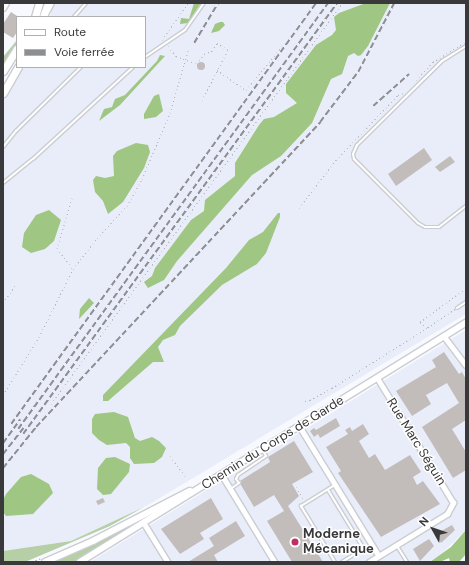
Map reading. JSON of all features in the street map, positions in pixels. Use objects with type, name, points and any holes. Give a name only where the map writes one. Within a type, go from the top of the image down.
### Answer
[{"type":"main road","points":[[35,16],[39,3]]},
{"type":"main road","points":[[44,16],[48,3]]},
{"type":"main road","points":[[3,71],[16,51]]},
{"type":"main road","points":[[3,87],[16,68]]},
{"type":"main road","points":[[3,94],[16,68]]},
{"type":"street","points":[[3,8],[6,3]]},
{"type":"street","name":"Chemin du Corps de Garde","points":[[80,562],[466,323]]},
{"type":"street","points":[[444,336],[466,365]]},
{"type":"street","name":"Rue Marc Séguin","points":[[377,378],[452,500],[452,507],[447,514],[397,545]]},
{"type":"street","points":[[300,427],[379,556]]},
{"type":"street","points":[[45,562],[93,541],[222,475],[275,562]]},
{"type":"street","points":[[144,523],[168,562]]},
{"type":"street","points":[[369,562],[397,545]]},
{"type":"lane","points":[[45,16],[53,3]]},
{"type":"lane","points":[[75,16],[86,3]]},
{"type":"lane","points":[[146,56],[157,47],[185,30],[204,3]]},
{"type":"lane","points":[[466,46],[442,61],[357,145],[353,154],[354,159],[418,223],[425,227],[439,227],[466,206]]},
{"type":"lane","points":[[3,147],[16,131],[80,68]]},
{"type":"lane","points":[[3,183],[33,159],[132,68]]},
{"type":"lane","points":[[457,308],[466,302]]},
{"type":"lane","points":[[231,489],[239,483],[236,479],[238,475],[266,456],[262,450]]},
{"type":"lane","points":[[335,485],[301,506],[335,562]]},
{"type":"lane","points":[[328,489],[362,546],[360,551],[342,562]]},
{"type":"lane","points":[[397,545],[407,562]]},
{"type":"path","points":[[157,47],[188,3]]},
{"type":"path","points":[[51,404],[342,3]]},
{"type":"path","points":[[165,42],[172,53],[185,61],[199,63],[204,54],[212,51],[217,43],[228,50],[216,70],[202,100]]},
{"type":"path","points":[[216,70],[246,90],[284,44]]},
{"type":"path","points":[[3,395],[39,337],[74,269],[97,238],[125,209],[142,179],[170,113],[188,51]]},
{"type":"path","points":[[72,198],[57,248],[74,269]]},
{"type":"path","points":[[3,303],[15,286]]},
{"type":"path","points":[[427,328],[420,322],[466,288]]},
{"type":"path","points":[[305,400],[310,400],[327,391],[457,308]]},
{"type":"path","points":[[170,456],[185,476]]},
{"type":"path","points":[[296,487],[306,503]]},
{"type":"path","points":[[449,562],[466,544]]},
{"type":"shaded area","points":[[53,3],[466,3],[466,314],[148,505],[71,541],[3,551],[3,99],[21,68],[146,68],[146,16],[50,16]]},
{"type":"shaded area","points":[[466,330],[466,530],[433,562],[90,562]]},
{"type":"green space","points":[[194,3],[201,3],[188,23],[180,24],[181,18],[189,19]]},
{"type":"green space","points":[[366,3],[390,3],[368,46],[361,55],[358,56],[354,53],[348,56],[342,74],[331,79],[312,123],[281,156],[252,175],[177,261],[164,280],[148,288],[144,282],[152,276],[155,268],[191,220],[204,211],[205,200],[235,176],[235,163],[259,125],[264,119],[274,117],[297,103],[286,93],[286,84],[316,45],[332,35],[336,30],[334,17],[339,13]]},
{"type":"green space","points":[[223,22],[225,25],[219,31],[211,33],[215,24]]},
{"type":"green space","points":[[16,41],[16,48],[3,68],[3,57]]},
{"type":"green space","points":[[160,55],[165,56],[120,105],[99,121],[104,109],[112,107],[115,99],[125,95],[157,61]]},
{"type":"green space","points":[[159,94],[163,111],[156,117],[144,119],[144,114],[154,96]]},
{"type":"green space","points":[[136,143],[148,145],[150,152],[144,168],[123,202],[108,214],[103,201],[95,192],[93,180],[96,176],[105,178],[114,176],[113,156],[117,151]]},
{"type":"green space","points":[[49,210],[61,220],[54,241],[45,249],[31,253],[22,247],[24,233],[36,215]]},
{"type":"green space","points":[[278,213],[280,213],[280,217],[266,253],[257,264],[222,285],[180,326],[175,335],[163,340],[158,347],[164,362],[153,362],[108,401],[103,401],[103,395],[226,268],[249,240],[263,232]]},
{"type":"green space","points":[[89,298],[94,303],[79,319],[80,309]]},
{"type":"green space","points":[[114,412],[128,417],[135,438],[140,441],[152,437],[159,441],[166,448],[162,457],[154,463],[134,464],[130,458],[130,447],[126,443],[107,445],[99,440],[92,433],[92,419],[95,414]]},
{"type":"green space","points":[[115,457],[130,464],[129,472],[111,494],[103,495],[97,489],[98,468],[106,458]]},
{"type":"green space","points":[[31,474],[49,484],[53,493],[33,514],[6,516],[3,512],[3,500],[6,494],[21,477]]},
{"type":"green space","points":[[144,507],[110,526],[25,562],[3,562],[3,551],[71,541]]},
{"type":"green space","points":[[146,516],[147,518],[75,562],[53,562]]},
{"type":"green space","points":[[466,530],[466,554],[459,562],[450,562],[449,558],[440,562],[430,562],[451,547]]},
{"type":"building","points":[[11,12],[17,16],[16,34],[13,38],[3,32],[3,24]]},
{"type":"building","points":[[199,62],[203,62],[205,66],[203,70],[199,70],[197,68],[197,64]]},
{"type":"building","points":[[424,148],[432,160],[396,186],[388,174]]},
{"type":"building","points":[[450,156],[455,162],[440,172],[435,167]]},
{"type":"building","points":[[444,352],[459,374],[462,372],[466,379],[466,420],[452,429],[466,452],[466,470],[453,478],[422,427],[459,403],[447,383],[426,395],[431,404],[412,416],[396,391],[436,367],[432,360]]},
{"type":"building","points":[[336,418],[340,426],[320,438],[318,434],[314,437],[310,431],[314,428],[316,430]]},
{"type":"building","points":[[363,424],[369,434],[359,441],[369,458],[375,454],[385,470],[410,455],[421,472],[413,477],[417,485],[423,481],[440,504],[381,537],[338,473],[341,471],[326,447],[348,434],[345,430],[350,427],[352,431]]},
{"type":"building","points":[[294,441],[313,472],[292,484],[299,496],[288,506],[323,562],[292,562],[267,521],[284,511],[274,495],[254,507],[240,481],[270,462],[268,457]]},
{"type":"building","points":[[103,498],[105,502],[98,505],[96,501]]},
{"type":"building","points":[[211,498],[223,519],[200,533],[204,539],[180,554],[161,529]]},
{"type":"building","points":[[236,521],[245,536],[214,555],[218,562],[188,562],[214,546],[209,538]]},
{"type":"building","points":[[452,525],[455,530],[441,543],[436,534]]},
{"type":"building","points":[[429,539],[434,546],[420,561],[413,549]]},
{"type":"railway","points":[[194,43],[218,3]]},
{"type":"railway","points":[[11,424],[316,3]]},
{"type":"railway","points":[[18,429],[328,3]]},
{"type":"railway","points":[[23,434],[337,3]]},
{"type":"railway","points":[[3,468],[36,427],[320,122],[358,72],[394,3]]},
{"type":"railway","points":[[373,106],[409,74]]},
{"type":"railway","points":[[3,443],[20,420]]},
{"type":"railway","points":[[3,454],[25,426]]},
{"type":"place","name":"Moderne Mécanique","points":[[295,542]]}]
